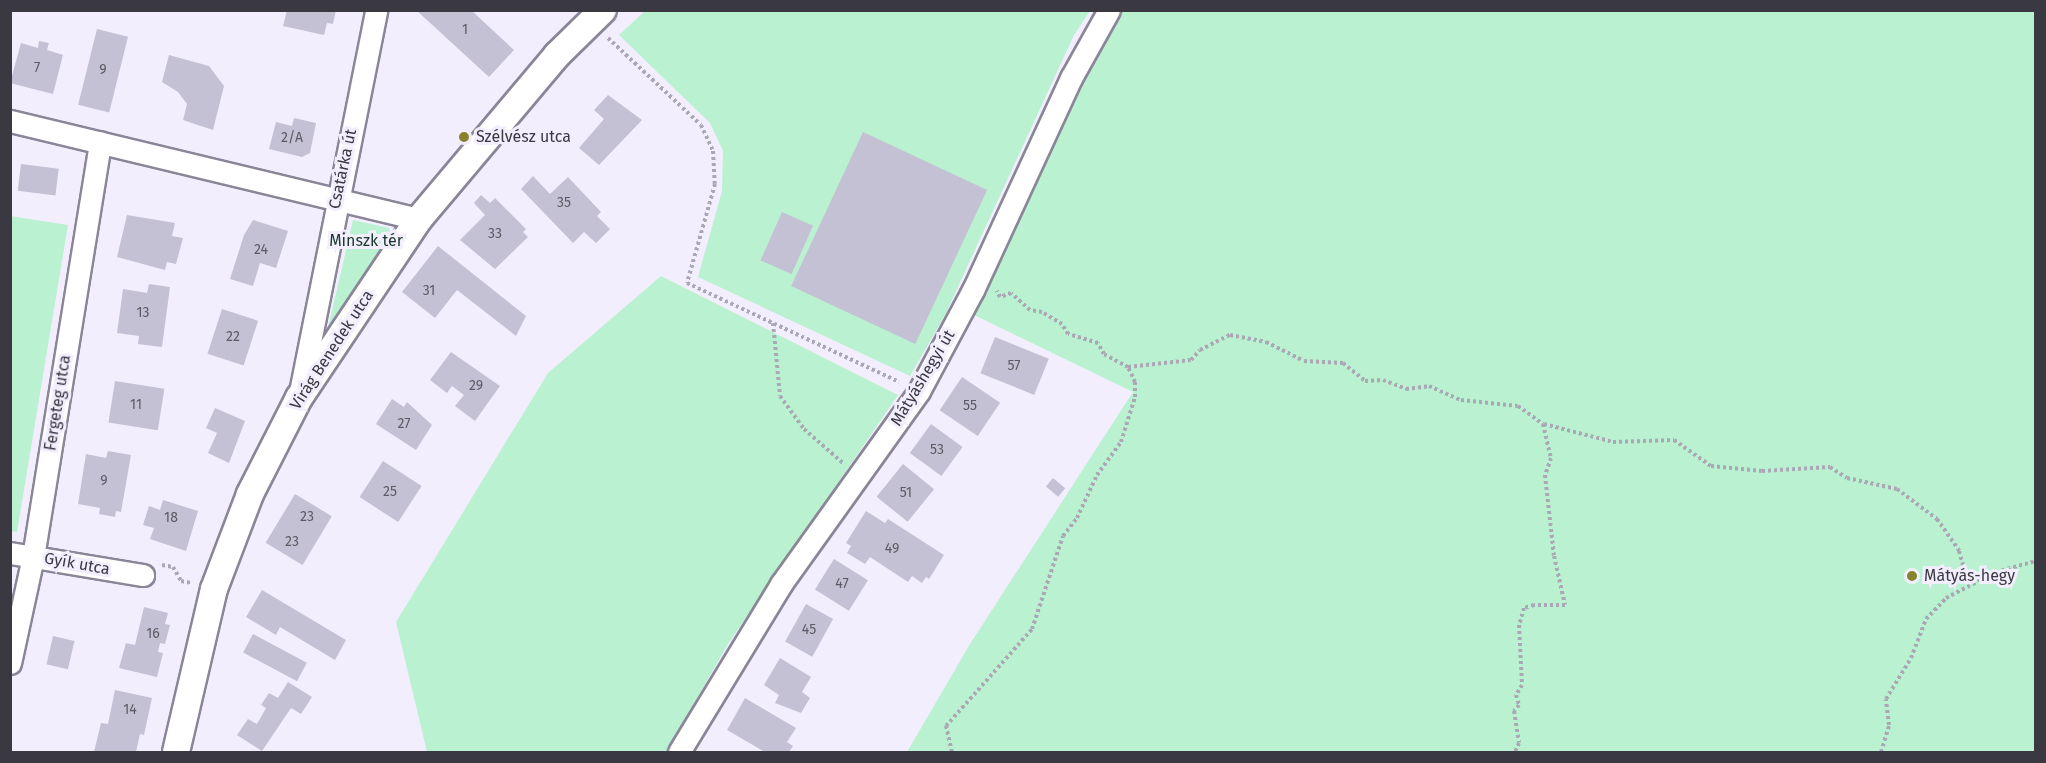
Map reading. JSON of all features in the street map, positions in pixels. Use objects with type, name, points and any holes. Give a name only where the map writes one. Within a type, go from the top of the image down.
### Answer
[{"type":"street","name":"Csatárka út","points":[[299,398],[336,200],[376,10]]},
{"type":"street","name":"Mátyáshegyi út","points":[[679,753],[781,584],[858,473],[919,391],[984,266],[1056,108],[1109,10]]},
{"type":"street","name":"Virág Benedek utca","points":[[176,753],[214,589],[250,494],[299,398],[419,219],[557,55],[597,16]]},
{"type":"street","points":[[10,121],[419,219]]},
{"type":"street","name":"Fergeteg utca","points":[[10,663],[33,556],[100,142]]},
{"type":"street","name":"Gyík utca","points":[[10,552],[143,575]]},
{"type":"path","points":[[597,16],[701,125],[713,152],[715,184],[687,283],[919,391]]},
{"type":"path","points":[[984,266],[1000,297],[1011,293],[1030,310],[1042,312],[1062,324],[1068,334],[1098,343],[1104,354],[1128,367],[1191,360],[1200,350],[1230,335],[1266,342],[1304,361],[1343,363],[1365,381],[1383,380],[1406,389],[1429,386],[1461,400],[1518,406],[1543,424],[1613,442],[1674,440],[1711,466],[1762,471],[1830,467],[1847,478],[1897,489],[1937,519],[1959,551],[1969,586]]},
{"type":"path","points":[[773,323],[780,396],[804,429],[858,473]]},
{"type":"path","points":[[952,753],[946,726],[1032,629],[1063,536],[1077,518],[1097,475],[1121,441],[1135,397],[1135,382],[1128,367]]},
{"type":"path","points":[[1515,753],[1519,743],[1514,711],[1520,705],[1516,695],[1522,685],[1519,625],[1524,608],[1534,604],[1565,605],[1554,556],[1545,475],[1551,458],[1543,424]]},
{"type":"path","points":[[1881,753],[1889,725],[1886,699],[1911,658],[1918,633],[1946,598],[1996,572],[2036,561]]},
{"type":"green space","points":[[645,11],[1090,11],[1074,35],[945,315],[910,376],[698,277],[722,191],[723,151],[710,123],[619,35]]},
{"type":"green space","points":[[1118,11],[2035,11],[2035,752],[907,752],[970,644],[1133,392],[970,313],[1064,108]]},
{"type":"green space","points":[[10,216],[68,225],[17,532],[10,531]]},
{"type":"green space","name":"Minszk tér","points":[[353,220],[389,228],[391,235],[328,328]]},
{"type":"green space","points":[[661,276],[898,395],[728,644],[666,752],[427,752],[396,622],[548,373]]},
{"type":"building","points":[[287,10],[336,10],[333,24],[327,23],[324,35],[283,26]]},
{"type":"building","points":[[416,10],[471,10],[514,50],[489,77]]},
{"type":"building","points":[[97,29],[128,37],[109,112],[78,105]]},
{"type":"building","points":[[39,41],[49,43],[47,50],[63,55],[53,94],[10,83],[21,43],[38,48]]},
{"type":"building","points":[[169,55],[209,66],[224,86],[213,130],[183,120],[187,104],[178,92],[162,82]]},
{"type":"building","points":[[608,95],[642,120],[599,165],[579,148],[604,119],[594,110]]},
{"type":"building","points":[[294,118],[316,123],[310,153],[302,157],[269,149],[276,122],[292,126]]},
{"type":"building","points":[[863,132],[987,190],[915,344],[791,286]]},
{"type":"building","points":[[21,164],[59,169],[55,195],[18,191]]},
{"type":"building","points":[[533,176],[550,194],[568,177],[601,212],[597,216],[610,229],[596,243],[584,232],[573,243],[521,189]]},
{"type":"building","points":[[481,195],[490,203],[495,198],[526,229],[523,232],[528,237],[495,269],[460,240],[485,215],[474,203]]},
{"type":"building","points":[[782,212],[813,226],[792,274],[760,260]]},
{"type":"building","points":[[127,215],[175,223],[172,236],[183,238],[176,264],[167,262],[165,270],[117,257]]},
{"type":"building","points":[[253,220],[288,231],[276,268],[260,263],[253,286],[230,279],[244,235]]},
{"type":"building","points":[[438,246],[526,316],[516,336],[457,290],[435,318],[402,292]]},
{"type":"building","points":[[149,284],[170,287],[162,347],[138,344],[139,336],[117,333],[123,289],[147,293]]},
{"type":"building","points":[[222,309],[258,321],[244,365],[207,354]]},
{"type":"building","points":[[995,337],[1049,359],[1034,395],[980,373]]},
{"type":"building","points":[[451,352],[500,386],[475,421],[455,406],[464,395],[452,386],[447,393],[430,380]]},
{"type":"building","points":[[962,377],[1000,403],[978,436],[940,410]]},
{"type":"building","points":[[115,381],[164,389],[158,430],[108,422]]},
{"type":"building","points":[[392,399],[404,407],[407,402],[432,425],[416,450],[376,424]]},
{"type":"building","points":[[215,408],[245,421],[229,463],[208,453],[217,433],[206,428]]},
{"type":"building","points":[[931,424],[963,447],[941,476],[910,453]]},
{"type":"building","points":[[108,451],[131,455],[121,512],[116,511],[115,517],[99,514],[100,508],[78,504],[86,454],[106,458]]},
{"type":"building","points":[[383,461],[422,486],[398,522],[360,497]]},
{"type":"building","points":[[903,464],[934,489],[908,522],[877,497]]},
{"type":"building","points":[[1053,478],[1065,488],[1058,497],[1046,486]]},
{"type":"building","points":[[295,494],[332,516],[303,565],[266,543]]},
{"type":"building","points":[[163,500],[198,511],[186,551],[150,539],[154,528],[143,525],[149,506],[160,510]]},
{"type":"building","points":[[866,511],[885,523],[888,519],[944,555],[929,579],[926,577],[922,583],[912,576],[908,582],[870,557],[865,564],[847,553],[851,546],[846,543]]},
{"type":"building","points":[[834,559],[868,580],[849,611],[815,590]]},
{"type":"building","points":[[262,590],[346,640],[335,660],[280,627],[276,635],[246,617]]},
{"type":"building","points":[[806,604],[833,619],[812,657],[785,642]]},
{"type":"building","points":[[144,607],[168,613],[165,624],[170,625],[165,644],[160,643],[158,652],[163,653],[157,677],[119,668],[126,643],[135,645]]},
{"type":"building","points":[[253,634],[307,663],[297,681],[243,653]]},
{"type":"building","points":[[53,636],[74,641],[68,669],[46,664]]},
{"type":"building","points":[[780,658],[811,677],[802,692],[810,698],[801,713],[775,703],[779,695],[764,685]]},
{"type":"building","points":[[288,682],[312,697],[301,714],[291,708],[262,751],[237,735],[248,719],[257,724],[266,708],[261,705],[269,693],[278,698]]},
{"type":"building","points":[[115,690],[152,698],[144,735],[140,734],[136,752],[94,752],[101,723],[108,724]]},
{"type":"building","points":[[745,698],[796,728],[787,742],[793,746],[789,752],[765,752],[727,730]]},
{"type":"place","name":"Szélvész utca","points":[[464,137]]},
{"type":"place","name":"Mátyás-hegy","points":[[1912,576]]}]
